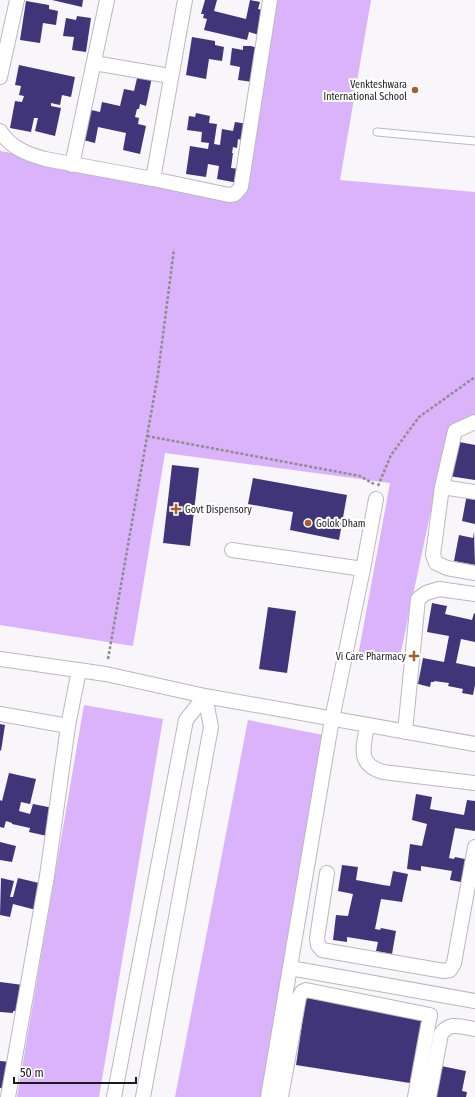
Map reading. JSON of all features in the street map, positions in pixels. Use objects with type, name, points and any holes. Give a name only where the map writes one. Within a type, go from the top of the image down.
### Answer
[{"type":"street","points":[[0,77],[17,0]]},
{"type":"street","points":[[72,165],[108,0]]},
{"type":"street","points":[[153,179],[184,0]]},
{"type":"street","points":[[0,131],[6,140],[30,155],[72,165],[153,179],[229,195],[235,194],[241,187],[270,0]]},
{"type":"street","points":[[94,63],[170,76]]},
{"type":"street","points":[[475,422],[455,432],[442,486],[433,555],[436,563],[447,568],[475,573]]},
{"type":"street","points":[[442,486],[475,492]]},
{"type":"street","points":[[268,1097],[332,719],[363,569],[377,492]]},
{"type":"street","points":[[232,550],[363,569]]},
{"type":"street","points":[[405,732],[418,599],[439,589],[475,594]]},
{"type":"street","points":[[0,658],[106,674],[205,696],[475,744]]},
{"type":"street","points":[[8,1097],[47,876],[68,726],[79,670]]},
{"type":"street","points":[[114,1097],[186,720],[205,696]]},
{"type":"street","points":[[143,1097],[211,727],[205,696]]},
{"type":"street","points":[[0,714],[68,726]]},
{"type":"street","points":[[367,725],[364,757],[368,765],[373,769],[383,772],[475,783]]},
{"type":"street","points":[[328,873],[317,938],[318,945],[322,950],[444,972],[450,970],[454,963],[475,847]]},
{"type":"street","points":[[290,968],[475,1001]]},
{"type":"street","points":[[281,1097],[299,997],[302,992],[306,990],[430,1015]]},
{"type":"street","points":[[415,1097],[430,1015],[432,993]]},
{"type":"street","points":[[429,1097],[441,1034],[445,1029],[452,1025],[475,1029]]},
{"type":"lane","points":[[377,132],[475,141]]},
{"type":"path","points":[[106,674],[158,374],[174,249]]},
{"type":"path","points":[[147,436],[360,476],[377,492],[391,455],[419,417],[475,377]]},
{"type":"shaded area","points":[[275,0],[371,0],[340,180],[475,192],[475,417],[448,430],[399,661],[358,656],[390,483],[165,453],[133,646],[0,625],[0,151],[241,195]]},
{"type":"shaded area","points":[[84,705],[163,719],[99,1097],[17,1097]]},
{"type":"shaded area","points":[[248,720],[333,737],[264,1097],[175,1097]]},
{"type":"building","points":[[52,0],[83,0],[82,7]]},
{"type":"building","points":[[205,0],[217,0],[214,11],[246,19],[250,0],[260,2],[258,9],[264,10],[259,35],[249,32],[247,40],[204,30],[207,19],[203,18],[204,14],[201,14]]},
{"type":"building","points":[[26,1],[49,5],[49,9],[58,11],[56,25],[43,23],[40,43],[20,40]]},
{"type":"building","points":[[77,16],[91,18],[86,52],[72,50],[74,37],[63,36],[66,18],[76,20]]},
{"type":"building","points":[[192,37],[215,41],[215,45],[224,47],[222,61],[209,59],[206,79],[186,75]]},
{"type":"building","points":[[243,46],[258,48],[253,82],[238,80],[240,67],[230,65],[232,48],[243,50]]},
{"type":"building","points":[[19,65],[75,77],[71,97],[62,95],[60,105],[51,103],[51,106],[61,108],[55,136],[35,131],[38,118],[34,118],[31,132],[10,128],[15,101],[22,102],[24,96],[19,95],[21,86],[15,85]]},
{"type":"building","points":[[138,74],[152,77],[146,106],[140,104],[135,117],[139,118],[138,124],[146,126],[140,154],[123,150],[126,133],[98,127],[95,143],[79,139],[85,114],[90,115],[91,110],[100,112],[102,102],[120,106],[124,89],[134,91]]},
{"type":"building","points":[[196,113],[210,116],[209,123],[217,124],[214,144],[220,145],[222,129],[233,131],[235,122],[248,124],[245,141],[238,139],[237,148],[233,147],[231,168],[240,169],[238,183],[217,179],[219,166],[208,164],[206,177],[186,174],[190,146],[208,149],[209,143],[201,142],[202,132],[187,130],[189,116],[195,117]]},
{"type":"building","points":[[454,441],[475,445],[475,480],[449,476]]},
{"type":"building","points":[[172,465],[199,468],[190,546],[163,543]]},
{"type":"building","points":[[253,478],[347,495],[339,540],[290,530],[293,512],[248,504]]},
{"type":"building","points":[[467,494],[475,495],[475,524],[462,521]]},
{"type":"building","points":[[474,532],[475,565],[454,561],[459,535],[473,538]]},
{"type":"building","points":[[432,603],[447,606],[445,614],[472,620],[474,613],[475,614],[475,642],[461,639],[456,663],[475,667],[475,685],[473,695],[462,693],[463,689],[448,686],[449,683],[434,681],[431,682],[430,687],[418,684],[423,658],[444,662],[449,636],[427,632]]},
{"type":"building","points":[[268,607],[296,611],[287,673],[259,669]]},
{"type":"building","points":[[0,724],[5,725],[1,751],[0,750]]},
{"type":"building","points":[[9,773],[36,779],[30,804],[21,802],[19,811],[30,814],[33,804],[53,808],[47,836],[29,832],[30,828],[6,821],[4,828],[0,827],[0,800],[2,801]]},
{"type":"building","points":[[416,794],[432,797],[430,809],[464,815],[467,800],[475,801],[475,831],[455,828],[449,858],[454,859],[455,857],[470,860],[466,883],[450,880],[452,871],[421,866],[421,871],[407,869],[410,844],[422,846],[427,824],[412,820]]},
{"type":"building","points":[[0,842],[16,846],[12,862],[0,860]]},
{"type":"building","points":[[342,865],[358,867],[356,880],[390,886],[393,871],[408,874],[402,902],[381,899],[375,929],[380,930],[381,928],[396,931],[392,954],[376,951],[378,942],[347,937],[347,942],[333,940],[336,915],[348,916],[353,894],[338,891]]},
{"type":"building","points":[[1,878],[14,881],[10,897],[13,897],[18,878],[43,884],[36,910],[13,904],[10,917],[0,915]]},
{"type":"building","points":[[0,982],[23,985],[20,1011],[13,1011],[13,1013],[0,1012]]},
{"type":"building","points":[[306,998],[426,1016],[416,1084],[296,1065]]},
{"type":"building","points":[[0,1061],[11,1062],[8,1089],[0,1088]]},
{"type":"building","points":[[441,1066],[466,1071],[462,1091],[467,1092],[466,1097],[435,1097]]},
{"type":"place","name":"Venkteshwara International School","points":[[415,90]]},
{"type":"place","name":"Govt Dispensory","points":[[176,509]]},
{"type":"place","name":"Golok Dham","points":[[308,523]]},
{"type":"place","name":"Vi Care Pharmacy","points":[[414,656]]}]
